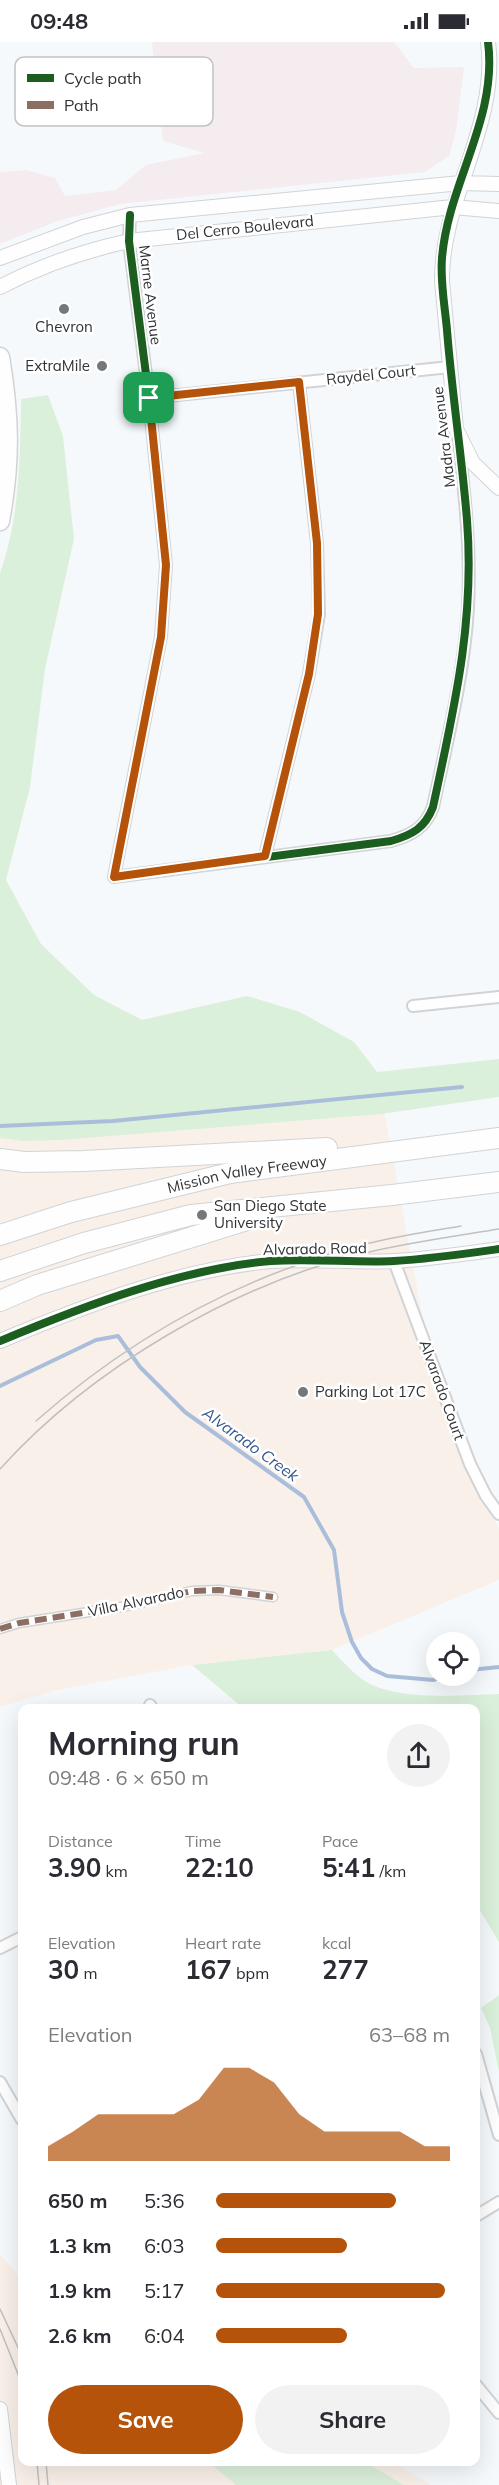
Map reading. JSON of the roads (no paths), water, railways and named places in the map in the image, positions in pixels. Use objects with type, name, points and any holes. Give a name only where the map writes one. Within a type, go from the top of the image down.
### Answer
[{"type":"highway","name":"Mission Valley Freeway","points":[[0,1235],[71,1212],[230,1173],[499,1138]]},
{"type":"highway","points":[[0,1159],[24,1162],[84,1161],[459,1142]]},
{"type":"highway","name":"Mission Valley Freeway","points":[[0,1271],[84,1243],[191,1215],[499,1182]]},
{"type":"highway","points":[[0,1301],[37,1285],[300,1204]]},
{"type":"main road","points":[[0,357],[6,394],[10,450],[0,521]]},
{"type":"street","name":"Madra Avenue","points":[[265,856],[391,841],[412,834],[420,828],[433,807],[459,687],[465,646],[469,582],[467,523],[450,367],[442,258],[453,207],[482,121],[490,76],[488,42]]},
{"type":"street","name":"Del Cerro Boulevard","points":[[0,258],[83,227],[130,215],[461,183],[499,184]]},
{"type":"street","name":"Del Cerro Boulevard","points":[[0,287],[36,268],[88,250],[129,240],[453,207],[499,211]]},
{"type":"street","name":"Marne Avenue","points":[[130,215],[129,240],[149,398],[166,565],[161,637],[114,877],[265,856]]},
{"type":"street","name":"Raydel Court","points":[[149,398],[450,367]]},
{"type":"street","points":[[265,856],[309,674],[318,614],[317,543],[299,382]]},
{"type":"street","points":[[456,429],[473,462],[499,488]]},
{"type":"street","points":[[413,1006],[499,997]]},
{"type":"street","name":"Alvarado Road","points":[[0,1341],[164,1281],[196,1273],[273,1261],[394,1261],[499,1249]]},
{"type":"street","name":"Alvarado Court","points":[[394,1261],[470,1464],[486,1496],[499,1514]]},
{"type":"street","name":"Villa Alvarado","points":[[0,1629],[19,1623],[127,1606],[192,1591],[219,1590],[273,1597]]},
{"type":"street","points":[[0,1948],[18,1939]]},
{"type":"street","points":[[480,2068],[499,2135]]},
{"type":"street","points":[[0,2082],[18,2113]]},
{"type":"street","points":[[480,2214],[499,2202]]},
{"type":"street","points":[[480,2390],[499,2413]]},
{"type":"street","points":[[0,2409],[9,2485]]},
{"type":"waterway","points":[[0,1126],[113,1121],[462,1087]]},
{"type":"waterway","name":"Alvarado Creek","points":[[0,1386],[96,1340],[118,1336],[140,1367],[185,1412],[304,1497],[334,1550],[342,1612],[352,1642],[361,1658],[372,1669],[387,1676],[426,1679]]},
{"type":"waterway","name":"Alvarado Creek","points":[[480,1669],[499,1667]]},
{"type":"tram line","points":[[36,1421],[72,1391],[147,1338],[228,1294],[270,1275],[358,1246],[461,1226]]},
{"type":"tram line","points":[[0,1469],[77,1397],[122,1364],[169,1334],[218,1308],[268,1285],[319,1266],[369,1252],[499,1229]]},
{"type":"tram line","points":[[0,2309],[18,2347]]},
{"type":"tram line","points":[[0,2329],[18,2374]]},
{"type":"tram line","points":[[37,2466],[39,2485]]},
{"type":"tram line","points":[[46,2466],[48,2485]]},
{"type":"place","name":"Chevron","points":[[64,309]]},
{"type":"place","name":"ExtraMile","points":[[102,366]]},
{"type":"place","name":"San Diego State University","points":[[202,1215]]},
{"type":"place","name":"Parking Lot 17C","points":[[303,1392]]}]
